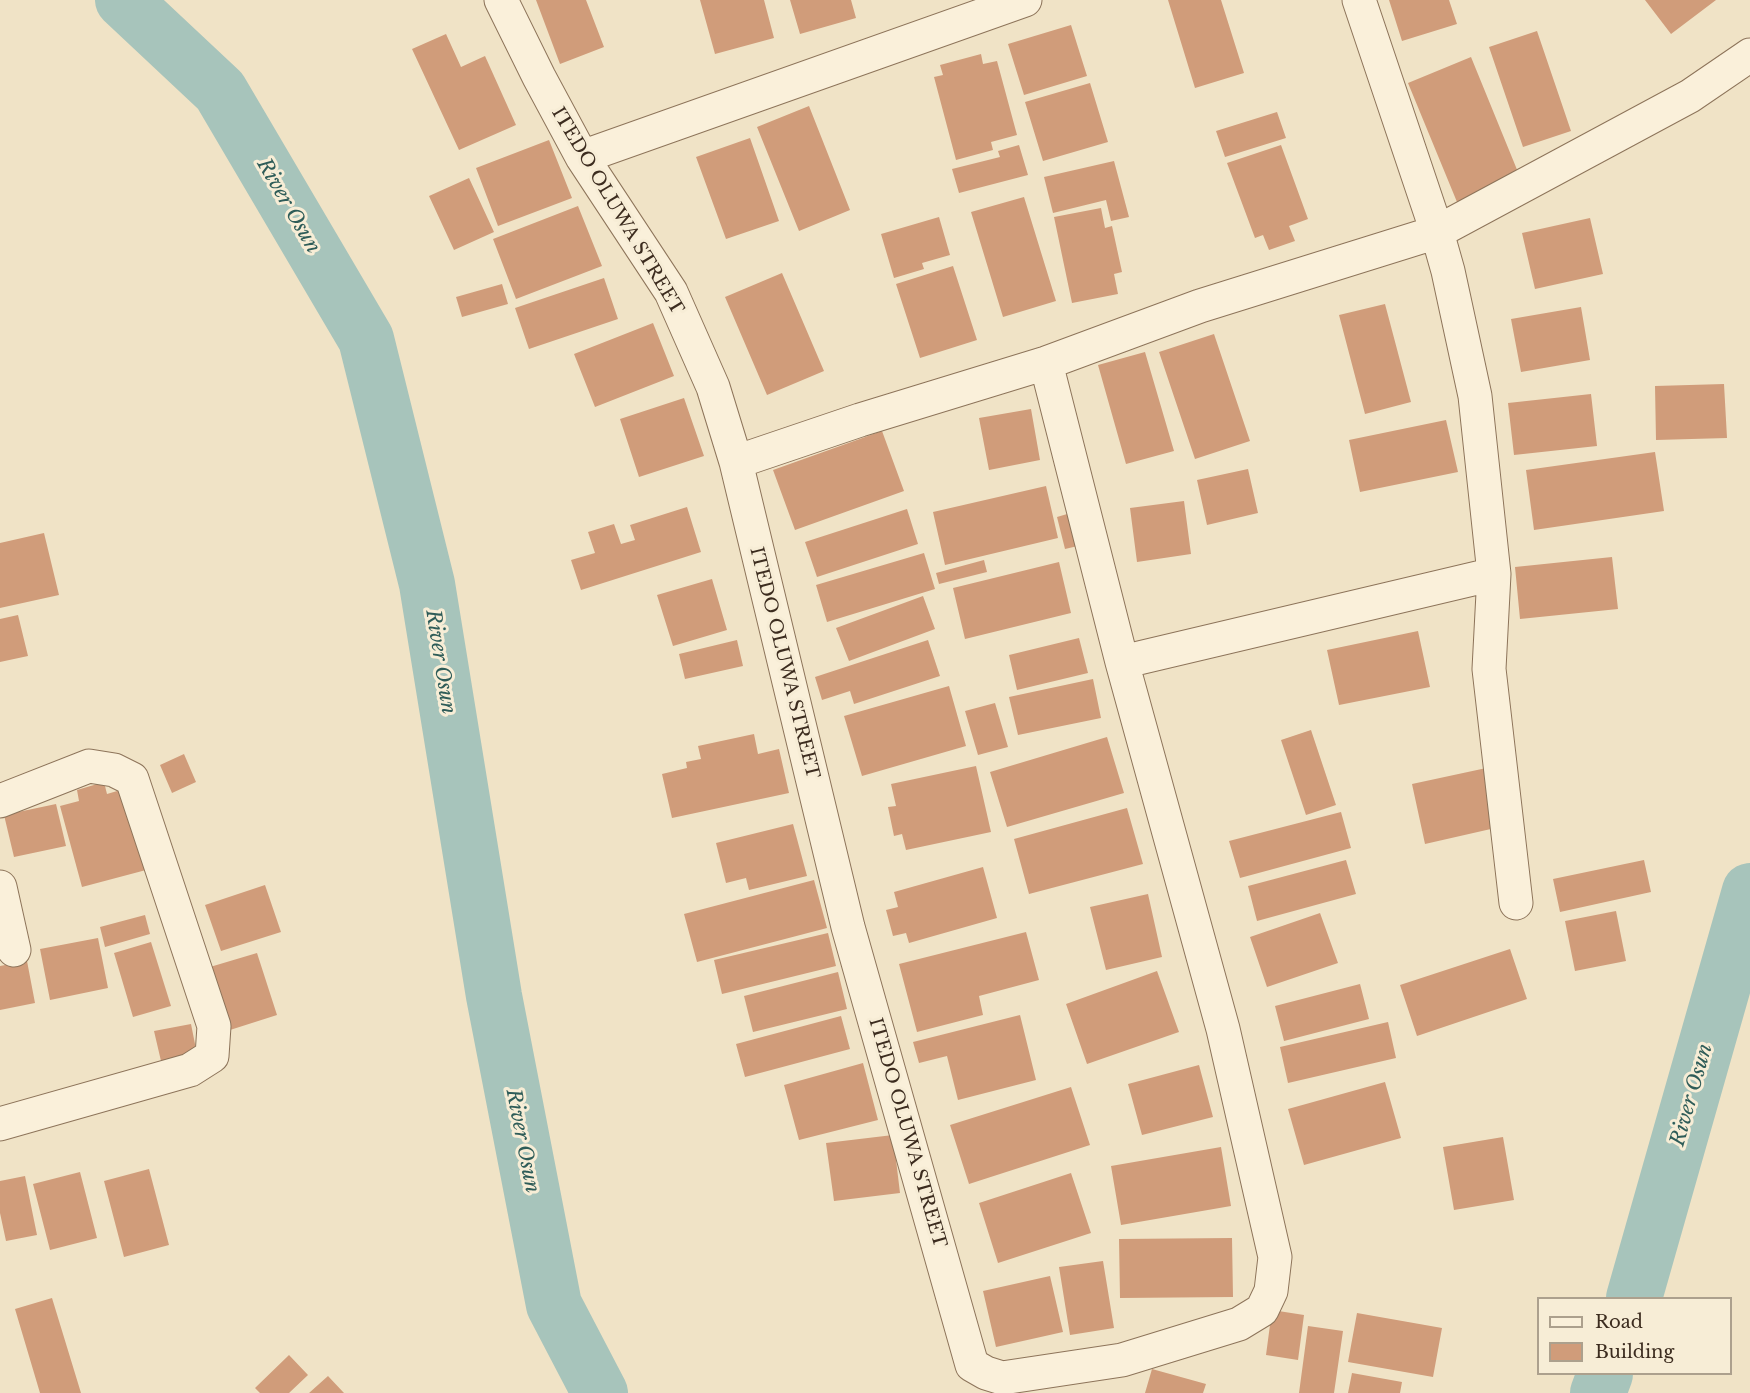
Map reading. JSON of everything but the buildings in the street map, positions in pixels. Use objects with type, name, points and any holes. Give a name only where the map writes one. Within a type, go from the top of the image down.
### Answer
[{"type":"street","name":"ITEDO OLUWA STREET","points":[[501,0],[538,77],[582,157],[671,292],[713,387],[736,462],[848,927],[972,1365],[1002,1378],[1122,1360],[1239,1324],[1262,1310],[1271,1291],[1275,1257],[1223,1029],[1122,662]]},
{"type":"street","points":[[582,157],[1025,0]]},
{"type":"street","points":[[1359,0],[1437,232],[1448,271],[1475,396],[1494,573],[1489,669],[1516,903]]},
{"type":"street","points":[[736,462],[860,420],[1046,363],[1200,306],[1437,232],[1690,96],[1750,56]]},
{"type":"street","points":[[1046,363],[1122,662],[1494,573]]},
{"type":"street","points":[[0,801],[89,766],[114,770],[132,779],[214,1026],[212,1056],[190,1070],[0,1124]]},
{"type":"street","points":[[0,887],[14,950]]},
{"type":"waterway","name":"River Osun","points":[[123,0],[220,91],[366,339],[427,584],[494,996],[554,1305],[600,1393]]},
{"type":"waterway","name":"River Osun","points":[[1634,1297],[1750,891]]},
{"type":"waterway","name":"River Osun","points":[[1598,1393],[1605,1375]]}]
